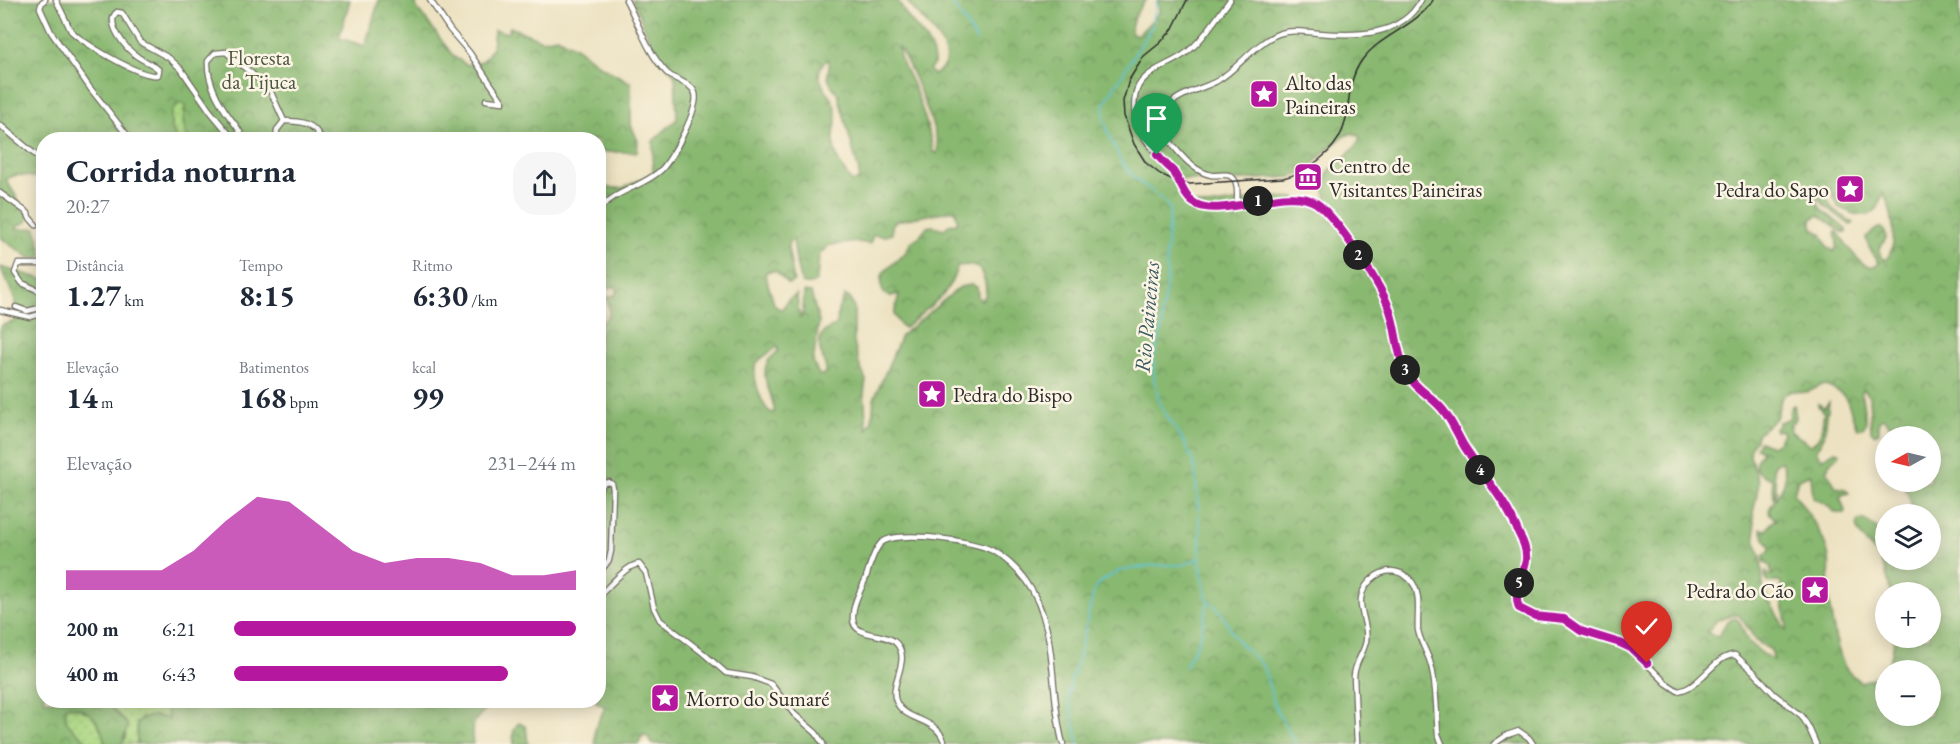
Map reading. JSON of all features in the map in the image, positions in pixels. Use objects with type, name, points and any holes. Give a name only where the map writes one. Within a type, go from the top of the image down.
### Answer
[{"type":"street","points":[[45,0],[40,8],[51,33],[125,132]]},
{"type":"street","points":[[56,0],[71,31],[78,37],[142,73],[158,75],[159,70],[149,61],[138,57],[125,45],[115,29],[113,15],[117,12],[122,13],[140,42],[169,58],[181,69],[227,132]]},
{"type":"street","points":[[430,0],[444,23],[469,51],[503,102],[486,100]]},
{"type":"street","points":[[606,203],[612,197],[650,179],[666,165],[691,115],[696,98],[692,88],[666,74],[654,57],[626,0]]},
{"type":"street","points":[[1230,0],[1203,37],[1186,53],[1146,76],[1136,91],[1135,110],[1141,132],[1157,155],[1174,172],[1187,195],[1200,206],[1213,208],[1294,198],[1314,201],[1322,207],[1351,243],[1385,297],[1396,346],[1410,379],[1446,413],[1519,532],[1526,551],[1526,561],[1518,585],[1516,602],[1519,608],[1535,616],[1564,619],[1581,631],[1608,638],[1631,648],[1666,683],[1678,691],[1689,688],[1727,656],[1736,655],[1774,694],[1802,716],[1816,744]]},
{"type":"street","points":[[1237,204],[1234,178],[1230,175],[1210,175],[1204,172],[1172,145],[1165,130],[1163,117],[1166,108],[1176,99],[1218,81],[1276,35],[1290,31],[1367,34],[1402,22],[1418,7],[1421,0]]},
{"type":"street","points":[[240,132],[221,104],[210,78],[208,61],[215,52],[226,52],[269,88],[285,121]]},
{"type":"street","points":[[277,132],[285,121]]},
{"type":"street","points":[[285,121],[301,122],[313,126],[318,132]]},
{"type":"street","points":[[0,125],[36,155]]},
{"type":"street","points":[[0,193],[28,213],[29,218],[36,225]]},
{"type":"street","points":[[36,264],[18,264],[15,273],[22,283],[36,290]]},
{"type":"street","points":[[16,307],[30,317]]},
{"type":"street","points":[[24,311],[36,309]]},
{"type":"street","points":[[0,310],[30,317],[36,315]]},
{"type":"street","points":[[606,483],[609,482],[614,489],[611,551],[606,564]]},
{"type":"street","points":[[945,744],[944,737],[938,729],[902,710],[896,702],[894,694],[902,658],[901,649],[897,643],[890,638],[863,632],[854,623],[852,617],[855,603],[876,552],[882,542],[888,539],[914,536],[975,544],[991,550],[1016,569],[1039,603],[1045,621],[1063,744]]},
{"type":"street","points":[[606,589],[628,568],[639,564],[646,573],[654,608],[660,620],[726,673],[771,684],[794,714],[816,733],[823,744]]},
{"type":"street","points":[[1357,744],[1354,669],[1367,636],[1362,616],[1363,592],[1376,575],[1391,571],[1409,577],[1417,592],[1418,629],[1431,666],[1438,734],[1442,744]]},
{"type":"street","points":[[1494,744],[1507,735],[1519,731],[1533,744]]},
{"type":"green space","name":"Floresta da Tijuca","points":[[0,0],[350,0],[339,38],[365,46],[379,0],[415,0],[417,8],[454,57],[467,65],[483,61],[492,49],[494,30],[508,33],[510,27],[542,40],[557,37],[631,83],[631,125],[638,141],[637,152],[606,152],[606,132],[186,132],[183,123],[186,106],[180,103],[171,115],[174,132],[36,132],[36,178],[18,175],[6,180],[19,201],[16,204],[29,214],[27,222],[17,226],[17,229],[36,228],[36,257],[30,258],[0,237]]},
{"type":"green space","points":[[632,0],[898,0],[930,47],[934,64],[929,70],[933,75],[943,68],[946,58],[943,48],[938,38],[906,0],[1146,0],[1137,11],[1132,24],[1131,33],[1138,35],[1159,13],[1158,0],[1960,0],[1960,744],[651,744],[645,735],[641,737],[639,744],[595,744],[595,729],[606,708],[606,319],[609,307],[606,297],[614,296],[617,291],[615,286],[606,288],[606,187],[623,188],[653,173],[653,141],[677,119],[675,76],[651,44]],"holes":[[[899,48],[930,117],[935,132],[937,153],[933,152],[923,111],[904,68]],[[828,59],[829,80],[838,94],[859,172],[859,180],[852,182],[836,154],[834,142],[836,112],[820,78],[819,72]],[[1353,133],[1360,137],[1356,146],[1331,169],[1327,176],[1326,198],[1331,216],[1309,203],[1293,198],[1271,197],[1207,206],[1186,202],[1176,179],[1225,181],[1291,177],[1308,171],[1324,152],[1344,136]],[[1808,186],[1825,206],[1850,225],[1853,224],[1852,222],[1833,209],[1821,189],[1826,187],[1831,190],[1838,207],[1854,214],[1869,215],[1877,209],[1883,193],[1892,217],[1893,227],[1892,246],[1885,260],[1880,256],[1880,248],[1886,238],[1881,228],[1866,237],[1867,244],[1879,264],[1873,266],[1861,262],[1837,231],[1835,233],[1836,249],[1833,251],[1827,246],[1822,234],[1813,229],[1811,219],[1819,215],[1844,233],[1846,229],[1821,209],[1814,196],[1807,190]],[[955,210],[958,222],[944,229],[927,227],[911,242],[906,252],[883,273],[882,290],[890,296],[899,294],[894,315],[905,328],[943,295],[958,266],[969,265],[979,268],[986,286],[984,298],[981,300],[978,297],[977,287],[971,285],[960,287],[901,336],[874,399],[872,420],[867,430],[864,393],[866,380],[859,364],[854,342],[854,308],[850,298],[845,296],[838,310],[837,325],[825,331],[821,337],[820,346],[826,370],[823,375],[819,375],[813,362],[819,322],[811,293],[804,292],[801,318],[797,294],[779,309],[774,304],[765,274],[768,271],[776,271],[788,284],[794,281],[788,248],[789,241],[793,240],[802,283],[812,284],[817,280],[819,255],[829,245],[859,242],[870,244],[873,235],[892,234],[892,225],[896,221]],[[778,348],[765,368],[766,381],[774,407],[774,413],[772,413],[758,391],[755,369],[760,359]],[[1739,615],[1757,642],[1771,650],[1774,660],[1750,643],[1736,618],[1727,621],[1718,637],[1707,632],[1717,620]]]},
{"type":"green space","points":[[180,103],[185,104],[185,132],[174,132],[171,125],[171,109]]},
{"type":"green space","points":[[0,267],[36,277],[36,708],[66,708],[65,713],[68,723],[89,744],[0,744],[0,326],[16,321],[15,299]]},
{"type":"green space","points":[[1864,520],[1875,527],[1875,552],[1857,530],[1858,521]]},
{"type":"green space","points":[[67,708],[77,708],[89,713],[98,723],[105,744],[89,744],[68,723]]},
{"type":"green space","points":[[77,708],[112,708],[128,725],[122,744],[105,744],[98,723],[89,713]]},
{"type":"green space","points":[[111,708],[166,708],[170,719],[154,716],[137,723],[137,744],[122,744],[126,736]]},
{"type":"green space","points":[[166,708],[487,708],[480,714],[474,724],[473,744],[137,744],[137,723],[142,718],[154,716],[169,719]]},
{"type":"green space","points":[[519,723],[526,727],[528,744],[514,744],[514,730]]},
{"type":"waterway","points":[[950,0],[977,41]]},
{"type":"waterway","name":"Rio Paineiras","points":[[1157,0],[1152,26],[1107,99],[1104,120],[1122,163],[1135,178],[1163,200],[1170,209],[1166,257],[1167,281],[1162,328],[1154,358],[1154,378],[1160,405],[1186,445],[1195,467],[1200,564],[1207,599],[1221,612],[1236,639],[1263,666],[1276,709],[1296,744]]},
{"type":"waterway","points":[[1079,744],[1068,697],[1094,590],[1102,581],[1119,571],[1155,565],[1183,565],[1199,558]]},
{"type":"waterway","points":[[1186,667],[1199,640],[1208,602]]},
{"type":"tram line","points":[[1187,0],[1172,30],[1144,56],[1129,80],[1123,101],[1124,116],[1134,144],[1146,163],[1160,174],[1190,184],[1283,178],[1298,173],[1316,162],[1333,147],[1340,135],[1345,123],[1351,85],[1362,60],[1379,43],[1417,17],[1433,0]]},
{"type":"place","name":"Alto das Paineiras","points":[[1264,94]]},
{"type":"place","name":"Centro de Visitantes Paineiras","points":[[1308,177]]},
{"type":"place","name":"Pedra do Sapo","points":[[1850,189]]},
{"type":"place","name":"Pedra do Bispo","points":[[932,394]]},
{"type":"place","name":"Pedra do Cão","points":[[1815,590]]},
{"type":"place","name":"Morro do Sumaré","points":[[665,698]]},
{"type":"route","points":[[1157,155],[1174,172],[1192,201],[1200,206],[1225,207],[1257,201],[1294,198],[1314,201],[1322,207],[1351,243],[1385,297],[1390,310],[1396,346],[1410,379],[1446,413],[1519,532],[1526,551],[1526,561],[1518,585],[1516,602],[1519,608],[1535,616],[1564,619],[1581,631],[1620,643],[1631,648],[1647,663]]}]
